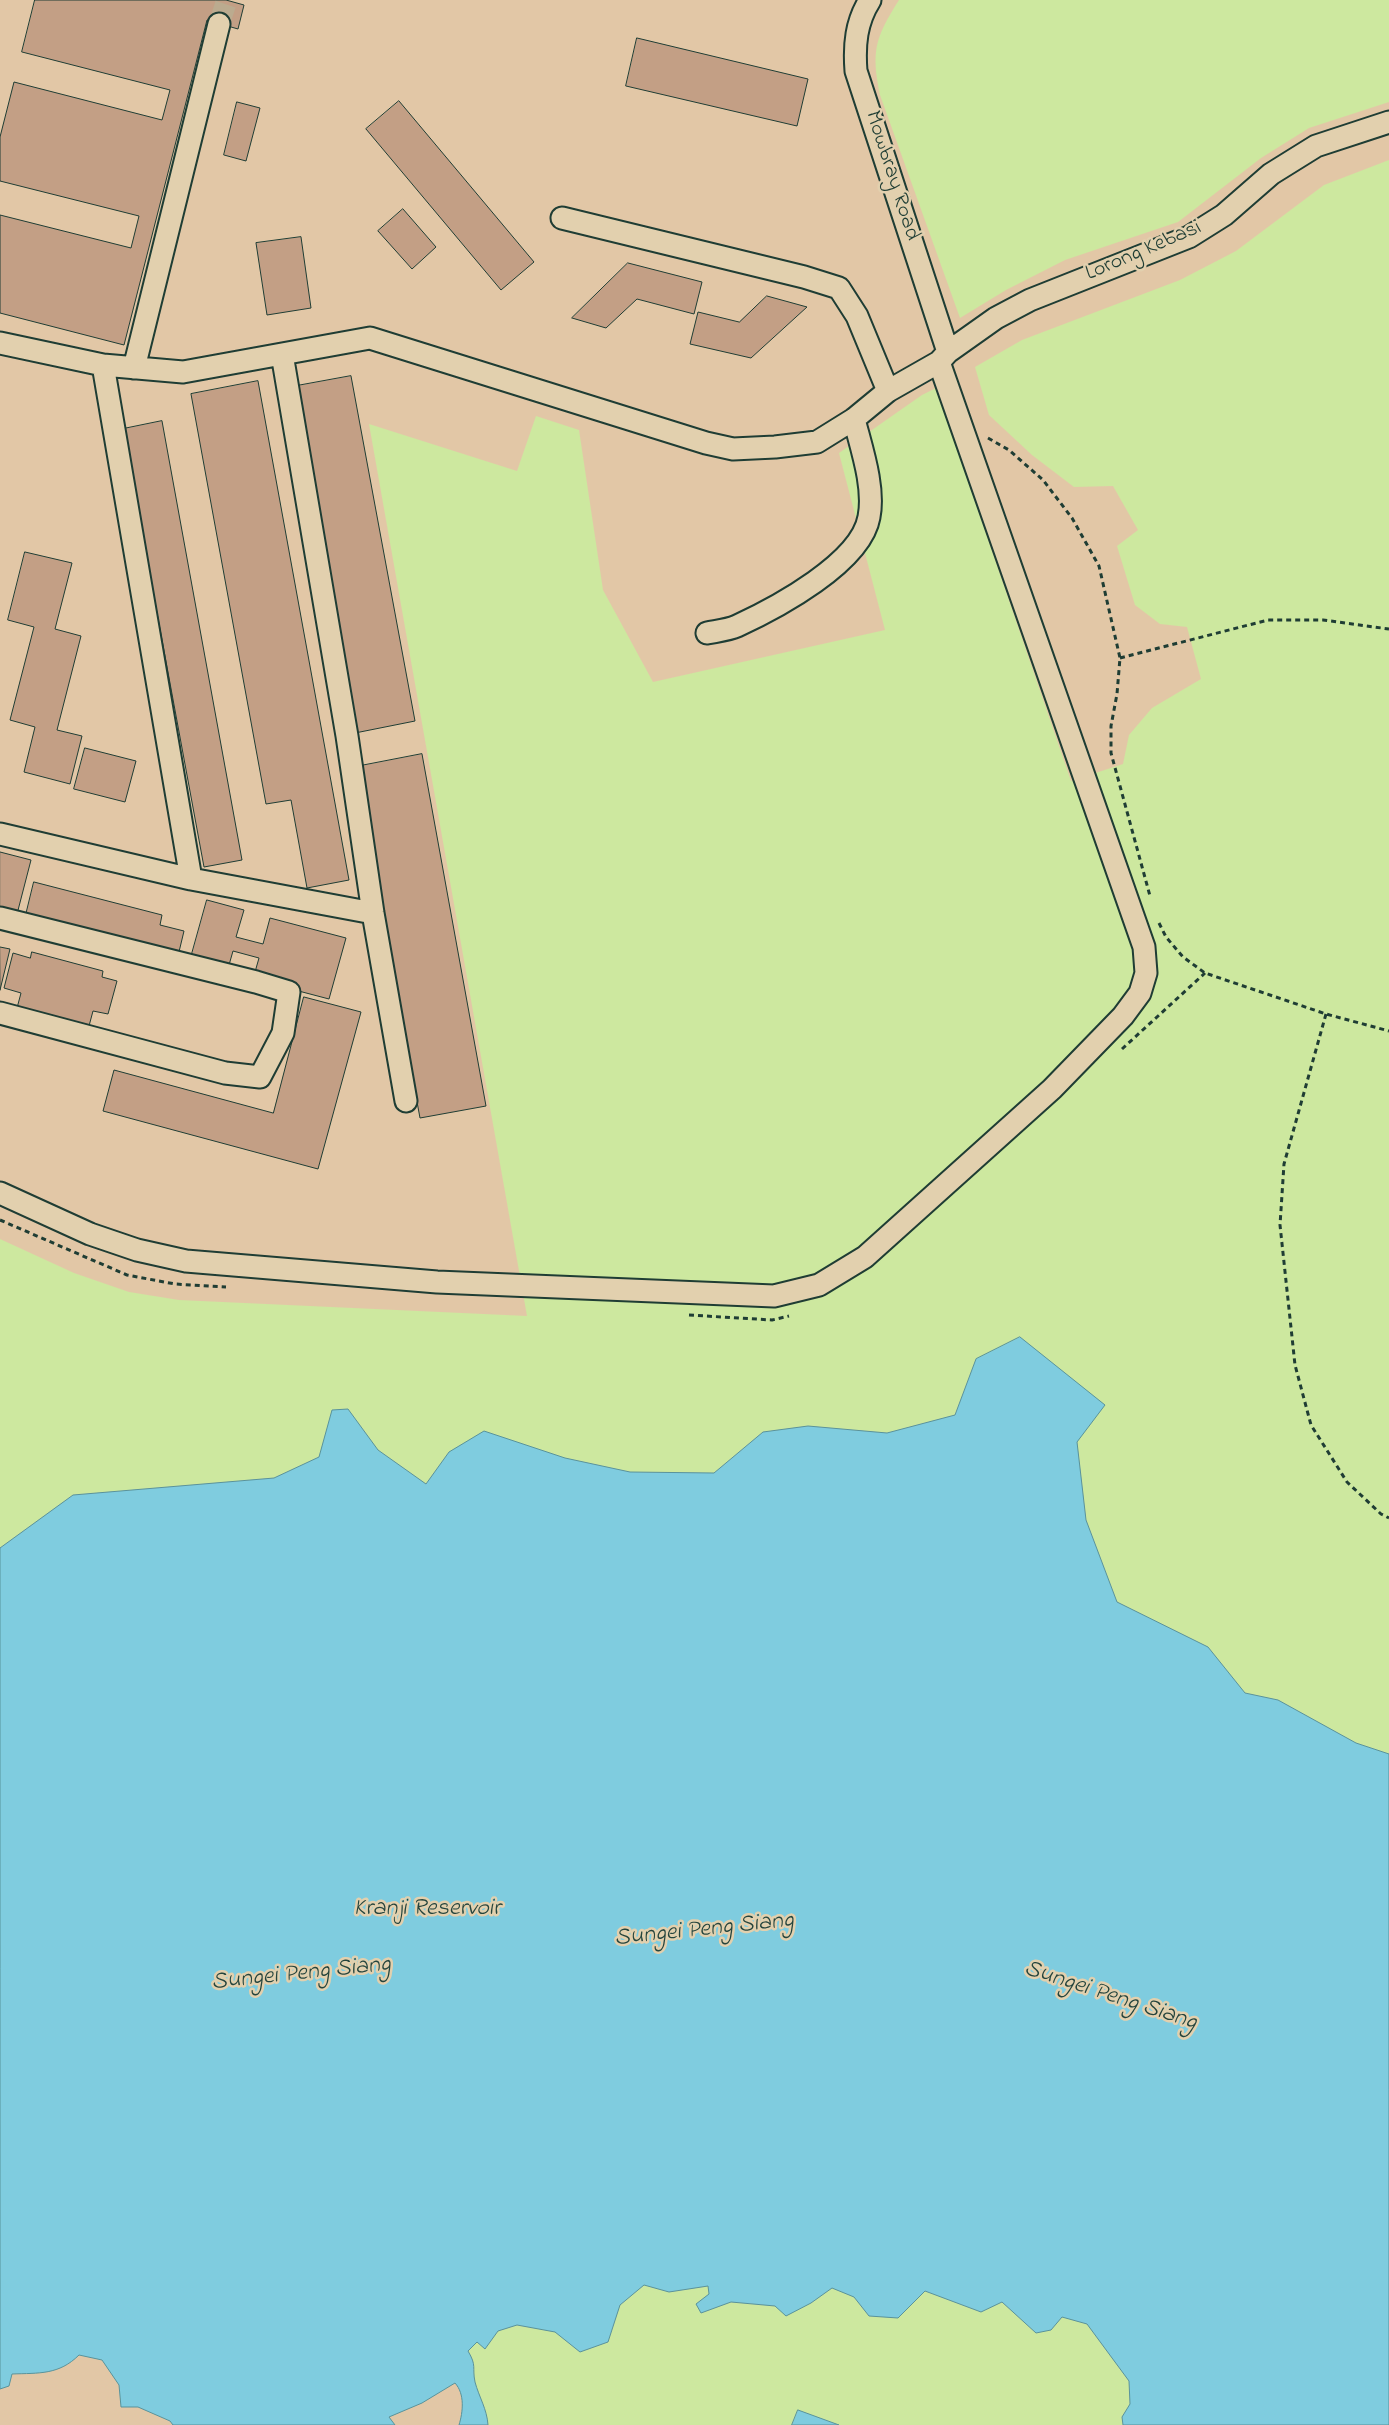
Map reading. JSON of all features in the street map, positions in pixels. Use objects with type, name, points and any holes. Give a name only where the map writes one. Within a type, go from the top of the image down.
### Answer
[{"type":"street","name":"Mowbray Road","points":[[0,1193],[90,1234],[137,1250],[186,1261],[437,1282],[774,1296],[819,1285],[865,1257],[1052,1089],[1123,1016],[1140,993],[1146,973],[1144,947],[957,420],[943,357],[856,71],[854,52],[857,30],[862,12],[870,0]]},
{"type":"street","points":[[134,368],[219,24]]},
{"type":"street","name":"Lorong Kebasi","points":[[0,344],[103,365],[183,372],[370,338],[706,443],[734,449],[817,442],[854,419],[888,391],[943,357],[996,318],[1030,300],[1188,237],[1224,215],[1271,174],[1316,146],[1389,122]]},
{"type":"street","points":[[562,218],[804,276],[839,288],[857,316],[888,391]]},
{"type":"street","points":[[282,354],[347,736],[372,913],[406,1101]]},
{"type":"street","points":[[103,365],[191,879]]},
{"type":"street","points":[[707,633],[735,627],[801,591],[822,577],[850,551],[860,537],[869,518],[870,496],[864,457],[854,419]]},
{"type":"street","points":[[0,834],[191,879],[372,913]]},
{"type":"street","points":[[0,918],[256,982],[289,992],[283,1033],[260,1077],[225,1073],[0,1013]]},
{"type":"path","points":[[957,420],[1009,450],[1042,480],[1072,518],[1099,566],[1120,658],[1117,694],[1111,726],[1111,752],[1152,905]]},
{"type":"path","points":[[1120,658],[1268,620],[1323,620],[1389,629]]},
{"type":"path","points":[[1155,915],[1166,937],[1182,956],[1205,973],[1326,1014],[1389,1031]]},
{"type":"path","points":[[1117,1054],[1205,973]]},
{"type":"path","points":[[1326,1014],[1284,1164],[1280,1225],[1295,1365],[1311,1425],[1347,1482],[1381,1514],[1389,1518]]},
{"type":"path","points":[[0,1220],[127,1276],[175,1284],[235,1288]]},
{"type":"path","points":[[683,1315],[772,1320],[790,1315]]},
{"type":"green space","points":[[899,0],[1389,0],[1389,102],[1309,128],[1261,158],[1178,222],[1065,260],[1006,290],[960,318],[880,95],[877,80],[877,45],[880,35]]},
{"type":"green space","points":[[1389,160],[1389,1754],[1356,1743],[1278,1700],[1245,1693],[1208,1647],[1117,1602],[1086,1520],[1077,1442],[976,1359],[955,1415],[887,1433],[808,1426],[763,1432],[714,1473],[630,1472],[565,1458],[449,1452],[426,1484],[378,1450],[348,1409],[319,1457],[274,1478],[73,1495],[0,1548],[0,1239],[74,1273],[129,1292],[179,1300],[527,1316],[369,424],[517,471],[536,416],[579,430],[603,590],[653,682],[885,630],[839,453],[922,395],[936,388],[1071,781],[1123,764],[1129,735],[1152,708],[1201,679],[1187,627],[1160,624],[1135,605],[1117,546],[1138,530],[1113,486],[1074,487],[1032,455],[989,415],[975,367],[1022,340],[1180,280],[1236,251],[1324,185]]},
{"type":"green space","points":[[644,2285],[669,2292],[708,2286],[710,2294],[701,2313],[731,2302],[775,2306],[811,2303],[832,2288],[854,2297],[869,2316],[925,2291],[981,2312],[1002,2302],[1036,2333],[1051,2330],[1062,2317],[1087,2324],[1129,2381],[1130,2404],[1122,2417],[1123,2425],[488,2425],[485,2408],[475,2382],[474,2366],[468,2351],[477,2341],[485,2349],[498,2331],[517,2325],[555,2332],[580,2352],[608,2342],[620,2305]]},
{"type":"water","name":"Kranji Reservoir","points":[[1020,1337],[1105,1405],[1077,1442],[1086,1520],[1117,1602],[1208,1647],[1245,1693],[1278,1700],[1356,1743],[1389,1754],[1389,2425],[1123,2425],[1122,2417],[1130,2404],[1129,2381],[1087,2324],[1062,2317],[1051,2330],[1036,2333],[1002,2302],[981,2312],[925,2291],[898,2318],[869,2316],[854,2297],[832,2288],[811,2303],[786,2316],[775,2306],[731,2302],[701,2313],[696,2304],[709,2294],[708,2286],[669,2292],[644,2285],[620,2305],[608,2342],[580,2352],[555,2332],[517,2325],[498,2331],[485,2349],[477,2342],[468,2351],[474,2366],[475,2382],[485,2408],[488,2425],[459,2425],[462,2398],[455,2383],[422,2403],[389,2417],[395,2425],[173,2425],[170,2421],[138,2407],[121,2407],[119,2385],[102,2360],[79,2355],[56,2370],[40,2373],[12,2374],[9,2386],[0,2389],[0,1548],[73,1495],[274,1478],[319,1457],[332,1410],[348,1409],[378,1450],[426,1484],[449,1452],[484,1431],[565,1458],[630,1472],[714,1473],[763,1432],[808,1426],[887,1433],[955,1415],[976,1359]]},
{"type":"water","points":[[798,2410],[839,2425],[792,2425]]},
{"type":"building","points":[[35,0],[226,0],[244,5],[238,29],[207,20],[124,345],[0,313],[0,215],[131,248],[139,216],[0,181],[0,137],[14,82],[162,120],[170,90],[22,52]]},
{"type":"building","points":[[637,38],[808,79],[797,126],[626,86]]},
{"type":"building","points":[[399,101],[534,262],[501,290],[366,129]]},
{"type":"building","points":[[237,102],[260,108],[246,161],[224,155]]},
{"type":"building","points":[[403,209],[436,247],[412,269],[378,231]]},
{"type":"building","points":[[301,237],[311,308],[267,315],[256,243]]},
{"type":"building","points":[[628,263],[702,282],[694,314],[637,299],[606,328],[572,318]]},
{"type":"building","points":[[767,296],[807,307],[751,358],[690,344],[698,312],[739,322]]},
{"type":"building","points":[[351,376],[415,721],[355,733],[291,387]]},
{"type":"building","points":[[258,381],[349,880],[307,888],[291,800],[266,804],[191,394]]},
{"type":"building","points":[[162,421],[242,860],[204,867],[123,429]]},
{"type":"building","points":[[25,552],[72,563],[55,629],[81,636],[57,730],[82,736],[70,784],[24,772],[35,727],[10,720],[34,627],[8,620]]},
{"type":"building","points":[[85,748],[136,761],[125,802],[74,789]]},
{"type":"building","points":[[422,754],[486,1106],[420,1118],[355,767]]},
{"type":"building","points":[[0,852],[31,860],[16,918],[0,914]]},
{"type":"building","points":[[34,882],[162,915],[160,925],[184,931],[178,956],[25,919]]},
{"type":"building","points":[[207,900],[244,910],[236,937],[263,944],[270,918],[346,938],[329,999],[253,979],[259,958],[233,951],[227,972],[190,961]]},
{"type":"building","points":[[0,947],[10,949],[0,990]]},
{"type":"building","points":[[32,952],[103,971],[102,977],[117,981],[108,1014],[93,1011],[89,1026],[17,1008],[21,993],[4,988],[13,953],[30,958]]},
{"type":"building","points":[[304,997],[361,1012],[318,1169],[103,1111],[114,1070],[273,1113]]},
{"type":"tunnel","points":[[219,24],[227,0]]},
{"type":"water label","name":"Sungei Peng Siang","points":[[704,1931]]},
{"type":"water label","name":"Sungei Peng Siang","points":[[301,1975]]},
{"type":"water label","name":"Sungei Peng Siang","points":[[1110,1997]]}]
